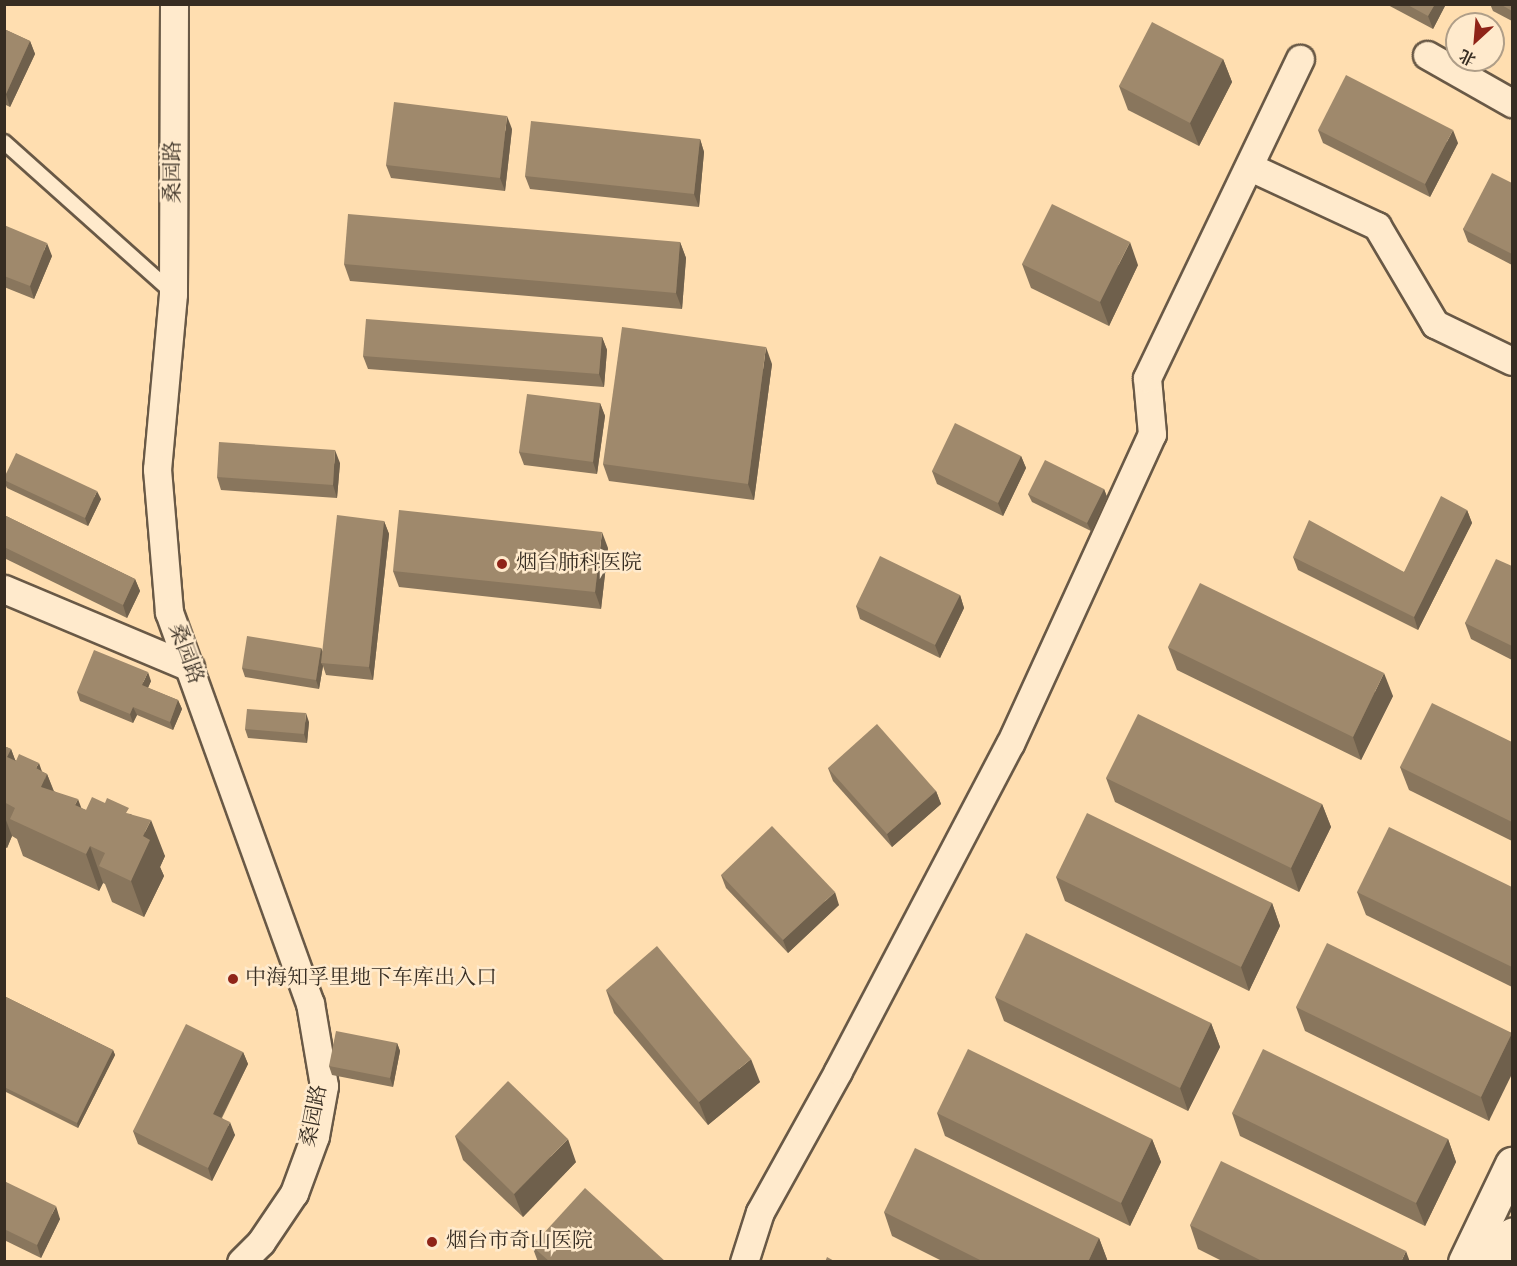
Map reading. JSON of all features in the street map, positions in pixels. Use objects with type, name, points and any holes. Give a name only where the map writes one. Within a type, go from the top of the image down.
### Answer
[{"type":"main road","points":[[1465,1262],[1512,1164]]},
{"type":"main road","points":[[1500,1262],[1512,1235]]},
{"type":"street","name":"桑园路","points":[[174,4],[173,294],[157,469],[169,612],[310,1003],[324,1086],[315,1136],[294,1193],[261,1242],[241,1262]]},
{"type":"street","points":[[1427,55],[1512,103]]},
{"type":"street","points":[[744,1262],[760,1212],[838,1071],[1015,733],[1152,434],[1147,378],[1300,59]]},
{"type":"street","points":[[1250,167],[1377,226],[1435,324],[1512,361]]},
{"type":"street","points":[[4,589],[190,667]]},
{"type":"lane","points":[[4,142],[173,294]]},
{"type":"building","points":[[1406,4],[1435,4],[1428,16]]},
{"type":"building","points":[[1500,4],[1512,4],[1512,11]]},
{"type":"building","points":[[1152,22],[1223,59],[1190,123],[1119,86]]},
{"type":"building","points":[[4,29],[30,41],[6,94],[4,94]]},
{"type":"building","points":[[1346,75],[1453,130],[1425,184],[1318,130]]},
{"type":"building","points":[[394,102],[507,116],[500,178],[386,165]]},
{"type":"building","points":[[531,121],[700,139],[694,194],[525,176]]},
{"type":"building","points":[[1492,173],[1512,183],[1512,254],[1463,229]]},
{"type":"building","points":[[1052,204],[1130,242],[1100,302],[1022,264]]},
{"type":"building","points":[[348,214],[680,242],[676,293],[344,264]]},
{"type":"building","points":[[4,225],[47,243],[30,286],[4,276]]},
{"type":"building","points":[[366,319],[602,337],[599,374],[363,356]]},
{"type":"building","points":[[622,327],[766,347],[748,484],[603,464]]},
{"type":"building","points":[[527,394],[600,403],[593,462],[519,452]]},
{"type":"building","points":[[955,423],[1021,456],[998,503],[932,471]]},
{"type":"building","points":[[219,442],[335,450],[333,485],[217,477]]},
{"type":"building","points":[[16,453],[97,491],[85,518],[4,480]]},
{"type":"building","points":[[1045,460],[1104,489],[1087,523],[1028,494]]},
{"type":"building","points":[[1441,496],[1467,510],[1414,617],[1293,557],[1309,520],[1404,572]]},
{"type":"building","points":[[399,510],[602,532],[595,592],[393,571]]},
{"type":"building","points":[[4,515],[135,579],[123,605],[4,547]]},
{"type":"building","points":[[337,515],[384,521],[369,667],[321,663]]},
{"type":"building","points":[[880,556],[960,595],[935,645],[856,606]]},
{"type":"building","points":[[1496,559],[1512,566],[1512,646],[1465,623]]},
{"type":"building","points":[[1200,583],[1384,673],[1353,737],[1168,647]]},
{"type":"building","points":[[247,636],[321,648],[316,680],[242,668]]},
{"type":"building","points":[[94,650],[148,672],[142,685],[178,700],[170,722],[133,707],[130,714],[77,692]]},
{"type":"building","points":[[1432,703],[1512,742],[1512,822],[1400,767]]},
{"type":"building","points":[[247,709],[306,713],[304,734],[245,729]]},
{"type":"building","points":[[1138,714],[1322,804],[1291,868],[1106,778]]},
{"type":"building","points":[[877,724],[936,791],[887,834],[828,768]]},
{"type":"building","points":[[4,746],[11,749],[7,757],[16,761],[19,754],[39,763],[36,768],[47,774],[41,787],[78,799],[75,805],[86,810],[92,797],[105,803],[107,798],[129,808],[126,813],[151,820],[143,836],[150,840],[131,881],[99,866],[105,853],[90,846],[86,854],[10,819],[15,808],[4,802]]},
{"type":"building","points":[[1087,813],[1272,903],[1241,967],[1056,877]]},
{"type":"building","points":[[772,826],[835,892],[783,940],[721,875]]},
{"type":"building","points":[[1389,827],[1512,887],[1512,967],[1357,892]]},
{"type":"building","points":[[1026,933],[1211,1023],[1180,1088],[995,997]]},
{"type":"building","points":[[1327,943],[1512,1033],[1481,1097],[1296,1007]]},
{"type":"building","points":[[657,946],[751,1059],[699,1102],[606,990]]},
{"type":"building","points":[[4,996],[113,1050],[77,1123],[4,1087]]},
{"type":"building","points":[[186,1024],[243,1052],[213,1114],[230,1122],[208,1168],[133,1131]]},
{"type":"building","points":[[336,1031],[397,1043],[390,1078],[329,1066]]},
{"type":"building","points":[[968,1049],[1152,1139],[1121,1203],[937,1113]]},
{"type":"building","points":[[1263,1049],[1448,1139],[1416,1203],[1232,1113]]},
{"type":"building","points":[[508,1081],[568,1139],[514,1194],[455,1136]]},
{"type":"building","points":[[915,1148],[1099,1238],[1088,1262],[984,1262],[884,1212]]},
{"type":"building","points":[[1221,1161],[1406,1251],[1401,1262],[1264,1262],[1190,1225]]},
{"type":"building","points":[[4,1181],[56,1206],[37,1245],[4,1229]]},
{"type":"building","points":[[585,1188],[666,1262],[550,1262],[532,1246]]},
{"type":"building","points":[[827,1257],[836,1262],[825,1262]]},
{"type":"place","name":"烟台肺科医院","points":[[502,564]]},
{"type":"place","name":"中海知孚里地下车库出入口","points":[[233,979]]},
{"type":"place","name":"烟台市奇山医院","points":[[432,1242]]}]
